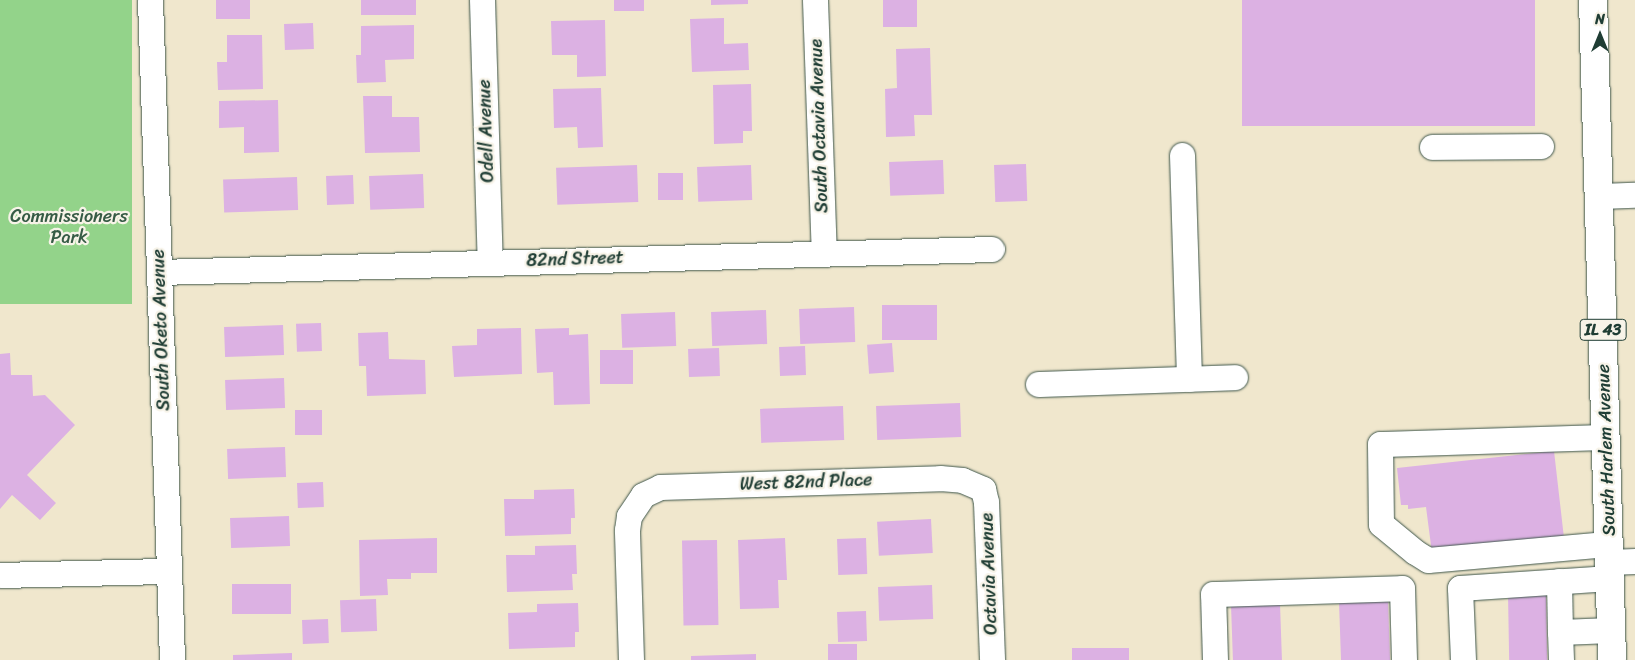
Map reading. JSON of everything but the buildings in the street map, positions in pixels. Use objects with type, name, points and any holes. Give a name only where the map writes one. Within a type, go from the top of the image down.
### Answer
[{"type":"main road","name":"South Harlem Avenue","points":[[1593,0],[1606,437],[1616,561],[1611,630],[1612,660]]},
{"type":"street","name":"South Oketo Avenue","points":[[150,0],[172,660]]},
{"type":"street","name":"Odell Avenue","points":[[482,0],[490,262]]},
{"type":"street","name":"South Octavia Avenue","points":[[815,0],[824,252]]},
{"type":"street","points":[[1432,147],[1541,146]]},
{"type":"street","points":[[1182,155],[1189,379]]},
{"type":"street","points":[[1599,196],[1635,195]]},
{"type":"street","name":"82nd Street","points":[[159,272],[824,252],[992,250]]},
{"type":"street","points":[[1038,384],[1235,378]]},
{"type":"street","points":[[1606,437],[1380,444],[1381,524],[1415,552],[1428,560],[1460,557],[1616,561]]},
{"type":"street","name":"West 82nd Place","points":[[631,660],[627,530],[634,505],[643,494],[660,487],[940,478],[962,480],[983,489]]},
{"type":"street","name":"Octavia Avenue","points":[[983,489],[986,502],[992,660]]},
{"type":"street","points":[[1460,557],[1463,660]]},
{"type":"street","points":[[1460,588],[1559,582],[1616,561]]},
{"type":"street","points":[[0,575],[169,571]]},
{"type":"street","points":[[1559,582],[1561,660]]},
{"type":"street","points":[[1215,660],[1212,594],[1402,588],[1404,660]]},
{"type":"street","points":[[1560,632],[1611,630]]},
{"type":"green space","name":"Commissioners Park","points":[[0,0],[132,0],[132,304],[0,304]]}]
